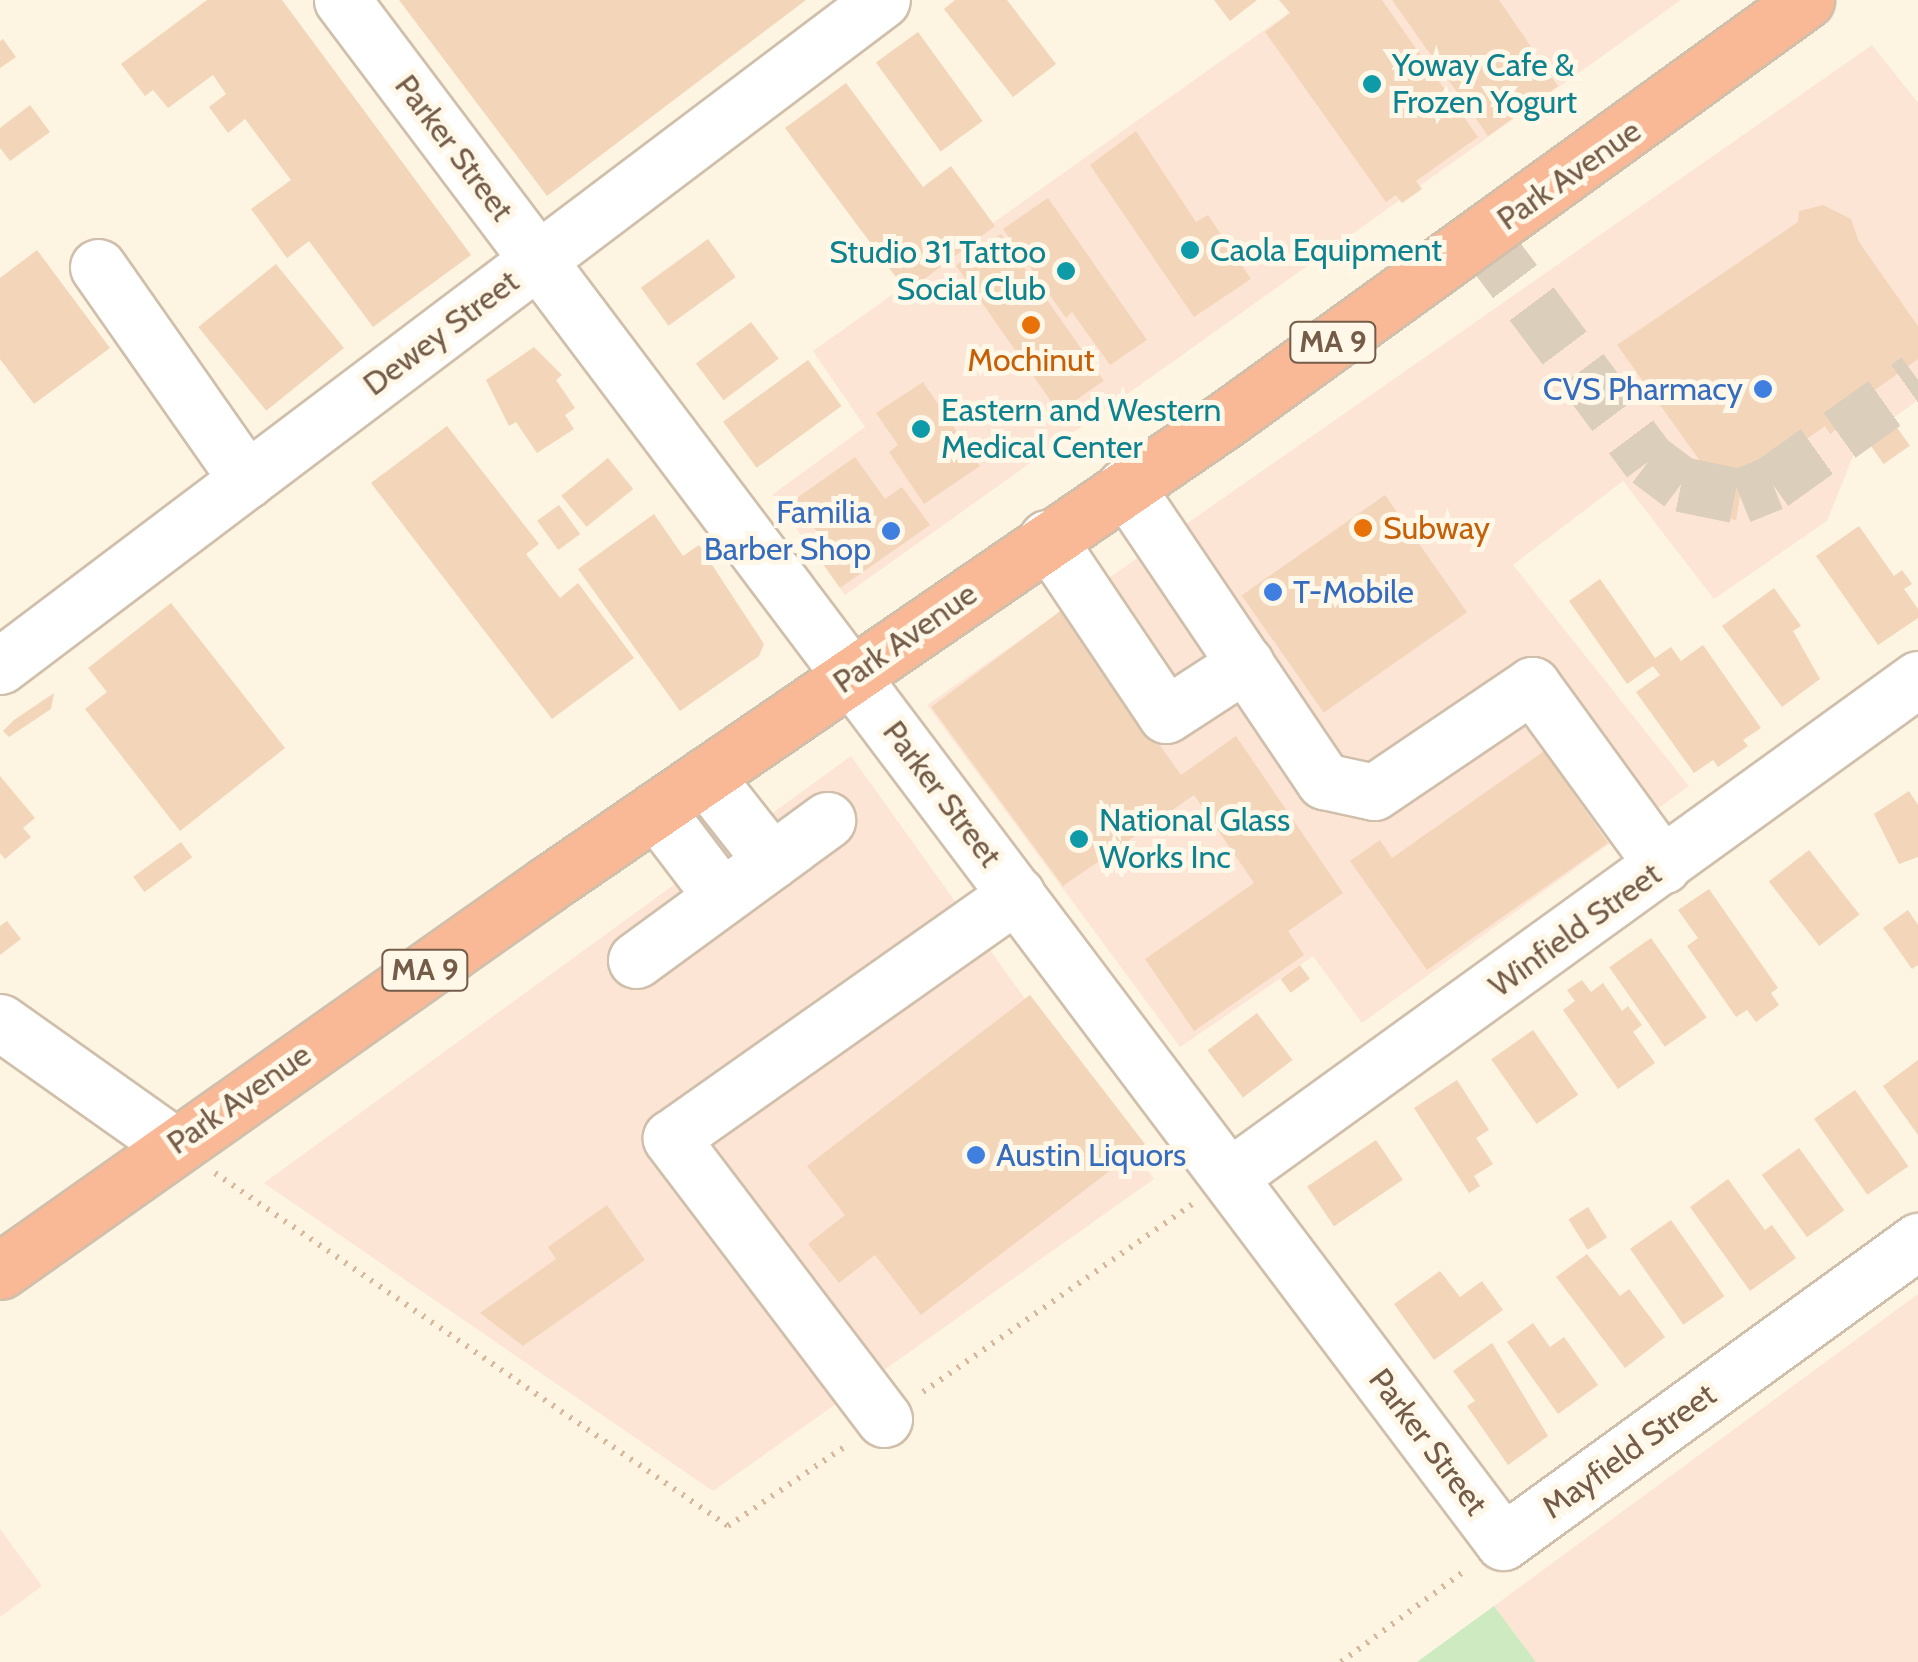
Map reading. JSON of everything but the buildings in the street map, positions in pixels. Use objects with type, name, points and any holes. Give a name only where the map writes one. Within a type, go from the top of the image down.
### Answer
[{"type":"highway","name":"Park Avenue","points":[[0,1271],[174,1145],[1633,131],[1806,0]]},
{"type":"street","name":"Parker Street","points":[[342,0],[1503,1542]]},
{"type":"street","name":"Dewey Street","points":[[0,666],[882,0]]},
{"type":"street","points":[[98,267],[247,480]]},
{"type":"street","points":[[1125,486],[1324,781],[1374,792],[1532,685],[1663,865]]},
{"type":"street","points":[[1047,538],[1166,715],[1246,663]]},
{"type":"street","name":"Winfield Street","points":[[1229,1178],[1918,678]]},
{"type":"street","points":[[705,776],[772,861]]},
{"type":"street","points":[[656,810],[722,898]]},
{"type":"street","points":[[636,960],[827,820]]},
{"type":"street","points":[[884,1419],[672,1138],[1018,894]]},
{"type":"street","points":[[0,1022],[174,1145]]},
{"type":"street","name":"Mayfield Street","points":[[1503,1542],[1918,1241]]},
{"type":"path","points":[[174,1145],[728,1526],[1229,1178]]},
{"type":"path","points":[[1341,1662],[1503,1542]]},
{"type":"shaded area","points":[[1307,0],[1681,0],[845,595],[772,495],[865,427],[813,351]]},
{"type":"shaded area","points":[[1872,45],[1918,103],[1918,400],[1858,444],[1827,521],[1714,599],[1623,481],[1513,565],[1689,786],[1362,1023],[1313,956],[1180,1047],[927,705]]},
{"type":"shaded area","points":[[851,756],[1154,1179],[713,1491],[264,1183]]},
{"type":"shaded area","points":[[1918,1294],[1918,1662],[1536,1662],[1494,1606]]},
{"type":"shaded area","points":[[0,1529],[42,1586],[0,1617]]},
{"type":"green space","points":[[1494,1606],[1536,1662],[1417,1662]]},
{"type":"tunnel","points":[[1482,237],[1649,460],[1681,484],[1740,496],[1772,483],[1918,379]]},
{"type":"place","name":"Yoway Cafe & Frozen Yogurt","points":[[1372,84]]},
{"type":"place","name":"Caola Equipment","points":[[1190,250]]},
{"type":"place","name":"Studio 31 Tattoo Social Club","points":[[1066,271]]},
{"type":"place","name":"Mochinut","points":[[1031,325]]},
{"type":"place","name":"CVS Pharmacy","points":[[1763,389]]},
{"type":"place","name":"Eastern and Western Medical Center","points":[[921,429]]},
{"type":"place","name":"Subway","points":[[1363,528]]},
{"type":"place","name":"Familia Barber Shop","points":[[891,531]]},
{"type":"place","name":"T-Mobile","points":[[1273,592]]},
{"type":"place","name":"National Glass Works Inc","points":[[1079,839]]},
{"type":"place","name":"Austin Liquors","points":[[976,1155]]}]
